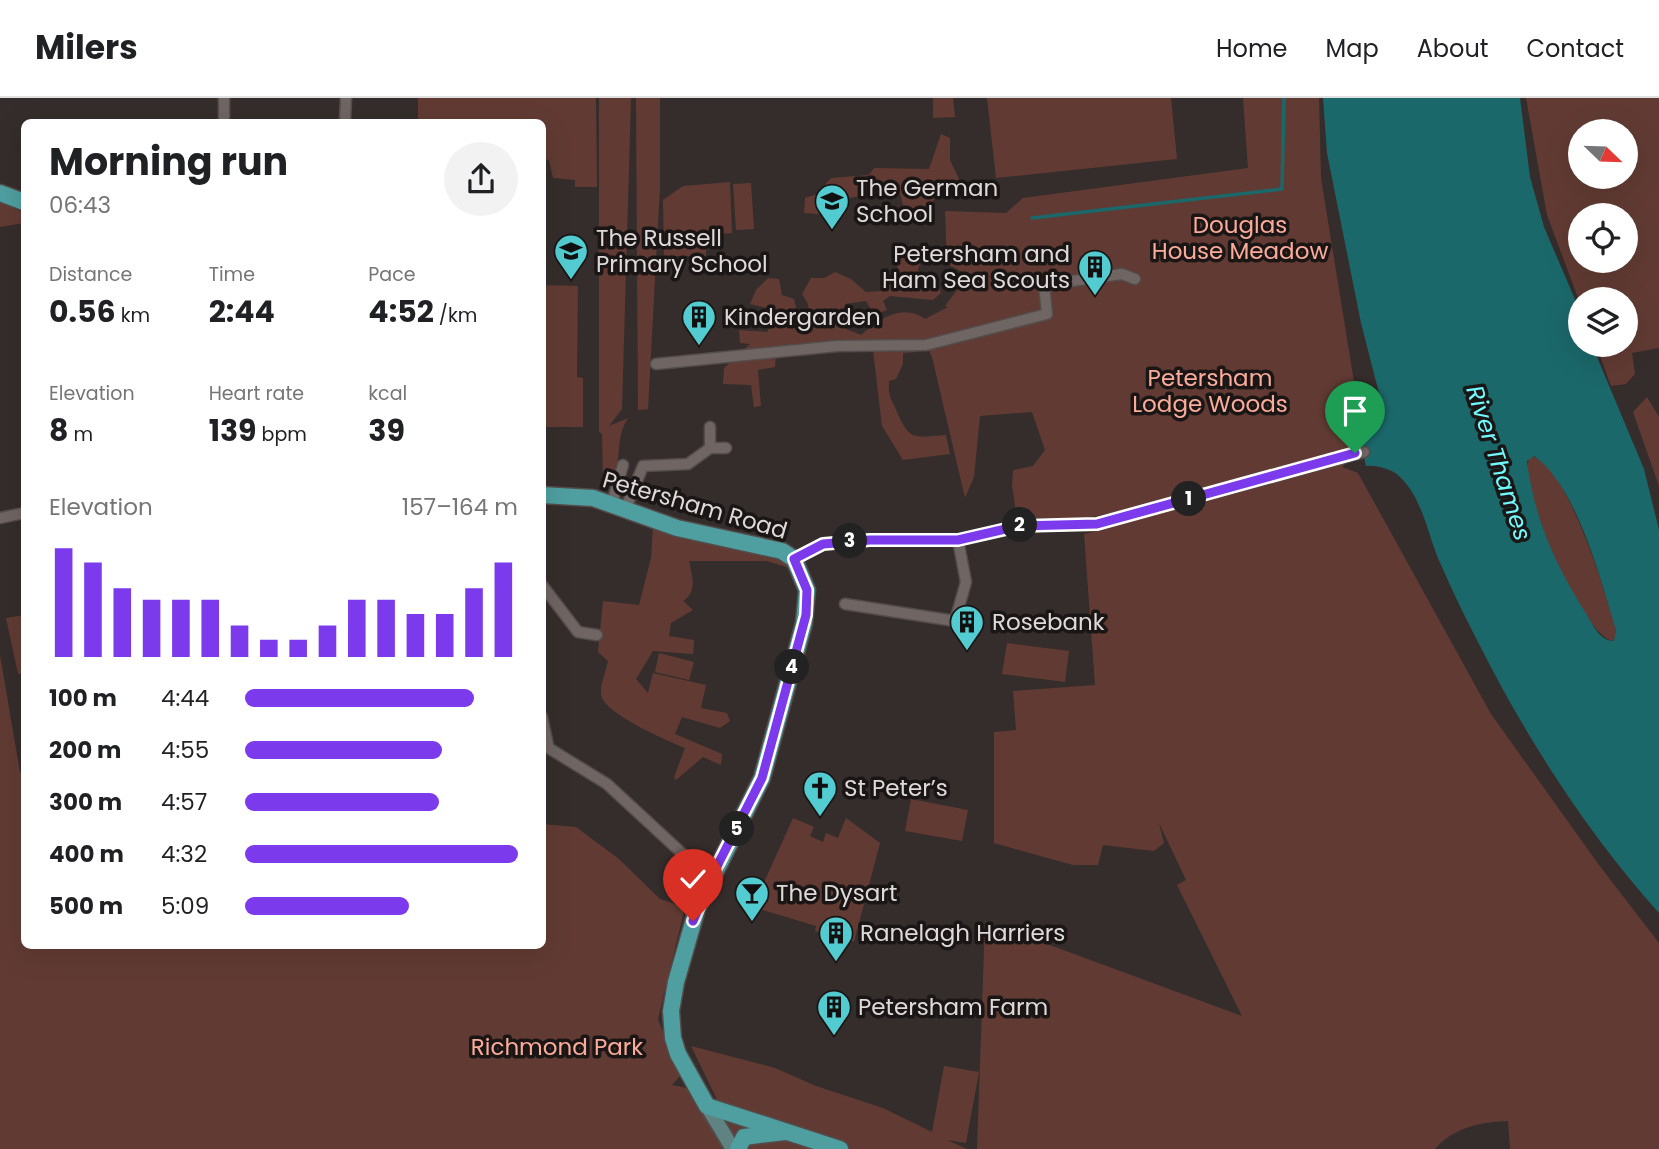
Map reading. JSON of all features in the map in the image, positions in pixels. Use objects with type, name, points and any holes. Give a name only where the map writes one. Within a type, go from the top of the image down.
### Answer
[{"type":"main road","points":[[0,193],[21,201]]},
{"type":"main road","name":"Petersham Road","points":[[546,495],[587,496],[677,528],[782,551],[794,559],[807,590],[804,623],[762,778],[712,876],[690,931],[671,1011],[673,1038],[678,1054],[707,1106]]},
{"type":"main road","points":[[707,1106],[840,1149]]},
{"type":"main road","points":[[707,1106],[735,1149],[744,1137],[791,1131]]},
{"type":"street","points":[[224,98],[224,119]]},
{"type":"street","points":[[345,119],[346,98]]},
{"type":"street","points":[[656,364],[837,346],[926,345],[1047,314],[1044,285],[1122,274],[1135,279]]},
{"type":"street","points":[[710,427],[710,448]]},
{"type":"street","points":[[619,506],[643,466],[688,464],[710,448],[726,448]]},
{"type":"street","points":[[794,559],[823,544],[870,540],[958,540],[1019,526],[1097,524],[1364,452]]},
{"type":"street","points":[[619,506],[623,465]]},
{"type":"street","points":[[0,518],[21,514]]},
{"type":"street","points":[[845,604],[955,621],[966,582],[958,540]]},
{"type":"street","points":[[546,590],[578,632],[597,635]]},
{"type":"street","points":[[546,746],[607,784],[686,857],[712,876]]},
{"type":"green space","points":[[418,98],[596,98],[597,187],[575,187],[575,180],[553,178],[549,160],[546,160],[546,119],[418,119]]},
{"type":"green space","points":[[599,98],[631,98],[622,409],[609,426],[628,418],[621,434],[612,480],[603,478],[602,434],[599,432]]},
{"type":"green space","points":[[636,98],[660,98],[660,187],[648,409],[638,410]]},
{"type":"green space","points":[[933,98],[953,98],[955,117],[933,118]]},
{"type":"green space","points":[[987,98],[1171,98],[1177,159],[996,178]]},
{"type":"green space","points":[[1243,98],[1319,98],[1321,178],[1361,425],[1342,467],[1358,473],[1491,714],[1599,865],[1659,943],[1659,1149],[1510,1149],[1508,1121],[1468,1127],[1451,1135],[1435,1149],[977,1149],[985,921],[1242,1016],[1177,885],[1186,880],[1159,823],[1164,843],[1154,851],[1103,845],[1098,865],[1073,865],[994,843],[994,732],[1016,730],[1013,691],[1095,685],[1084,534],[1097,531],[1087,527],[1317,470],[1087,518],[1017,518],[1012,486],[1013,470],[1033,466],[1045,450],[1032,412],[980,416],[974,477],[965,498],[932,357],[926,345],[922,344],[917,352],[903,353],[903,364],[896,379],[889,381],[890,394],[910,433],[920,437],[946,435],[950,454],[903,460],[882,426],[872,342],[776,348],[775,367],[758,370],[761,406],[754,407],[751,385],[723,384],[724,368],[750,344],[740,343],[739,330],[767,332],[770,327],[762,322],[767,308],[750,304],[756,290],[768,278],[779,279],[782,295],[794,299],[796,308],[782,319],[800,331],[810,324],[808,304],[802,294],[811,278],[824,278],[835,272],[851,279],[866,292],[882,291],[889,280],[902,281],[893,253],[901,246],[915,248],[922,256],[918,270],[923,279],[937,282],[941,293],[933,300],[890,296],[883,301],[887,310],[874,315],[866,301],[845,304],[846,329],[861,335],[875,323],[891,315],[908,313],[925,319],[948,307],[945,306],[968,275],[947,264],[945,211],[1006,213],[1023,198],[1248,168]]},
{"type":"green space","points":[[1526,98],[1659,98],[1659,348],[1638,352],[1638,287],[1574,287],[1569,273],[1638,273],[1638,203],[1568,203],[1568,271],[1547,215]]},
{"type":"green space","points":[[941,134],[950,138],[950,160],[959,179],[953,187],[940,187],[929,210],[905,212],[899,190],[829,201],[818,214],[804,213],[805,198],[824,192],[824,186],[831,178],[869,175],[874,168],[929,169]]},
{"type":"green space","points":[[730,182],[732,233],[706,235],[706,256],[664,256],[663,200],[683,186]]},
{"type":"green space","points":[[751,183],[754,229],[736,230],[733,184]]},
{"type":"green space","points":[[0,202],[21,212],[21,224],[0,227]]},
{"type":"green space","points":[[546,285],[578,286],[577,377],[583,378],[583,427],[546,427]]},
{"type":"green space","points":[[1600,357],[1633,357],[1635,374],[1626,384],[1611,386]]},
{"type":"green space","points":[[1647,397],[1659,417],[1659,486],[1633,412]]},
{"type":"green space","points":[[1530,456],[1544,463],[1571,504],[1604,590],[1616,630],[1614,641],[1601,634],[1586,616],[1555,559],[1533,497],[1528,472]]},
{"type":"green space","points":[[653,527],[776,555],[785,560],[789,568],[767,561],[689,561],[692,588],[683,601],[693,610],[671,623],[669,636],[694,640],[693,654],[653,651],[636,679],[648,693],[653,673],[706,685],[701,708],[727,713],[730,721],[720,728],[682,717],[675,734],[722,754],[721,765],[703,757],[676,780],[674,777],[685,748],[624,718],[604,701],[601,694],[608,661],[598,652],[603,601],[639,605],[651,558]]},
{"type":"green space","points":[[21,616],[21,674],[18,674],[6,618]]},
{"type":"green space","points":[[1007,643],[1069,651],[1065,682],[1002,674]]},
{"type":"green space","points":[[659,653],[694,662],[689,680],[655,672]]},
{"type":"green space","name":"Richmond Park","points":[[0,655],[21,772],[21,949],[546,949],[546,824],[576,827],[619,859],[660,899],[685,907],[658,1019],[680,1076],[672,1085],[687,1088],[723,1149],[0,1149]]},
{"type":"green space","points":[[911,799],[968,810],[962,841],[905,831]]},
{"type":"green space","points":[[793,818],[814,827],[810,836],[823,842],[826,833],[838,838],[846,818],[880,843],[854,942],[815,931],[816,926],[753,907]]},
{"type":"green space","points":[[691,1046],[775,1068],[816,1086],[883,1108],[932,1132],[944,1066],[979,1072],[966,1143],[947,1140],[967,1149],[741,1149]]},
{"type":"water","name":"River Thames","points":[[1323,98],[1520,98],[1530,177],[1544,227],[1570,287],[1568,357],[1597,357],[1644,469],[1659,530],[1659,913],[1582,817],[1516,712],[1452,589],[1414,495],[1393,472],[1366,466],[1360,438],[1378,411],[1380,397],[1361,323],[1327,153]],"holes":[[[1534,456],[1563,489],[1595,561],[1616,630],[1614,641],[1600,635],[1564,576],[1547,540],[1535,502],[1527,461]]]},
{"type":"waterway","points":[[1032,218],[1282,189],[1284,98]]},
{"type":"place","name":"The German School","points":[[832,231]]},
{"type":"place","name":"The Russell Primary School","points":[[571,281]]},
{"type":"place","name":"Petersham and Ham Sea Scouts","points":[[1095,297]]},
{"type":"place","name":"Kindergarden","points":[[699,347]]},
{"type":"place","name":"Rosebank","points":[[967,652]]},
{"type":"place","name":"St Peter’s","points":[[820,818]]},
{"type":"place","name":"The Dysart","points":[[752,923]]},
{"type":"place","name":"Ranelagh Harriers","points":[[836,963]]},
{"type":"place","name":"Petersham Farm","points":[[834,1037]]},
{"type":"route","points":[[693,921],[712,876],[762,778],[806,615],[807,590],[794,559],[801,553],[823,544],[870,540],[958,540],[1019,526],[1097,524],[1160,509],[1355,453]]},
{"type":"park label","name":"Douglas House Meadow","points":[[1240,238]]},
{"type":"park label","name":"Petersham Lodge Woods","points":[[1210,391]]}]
